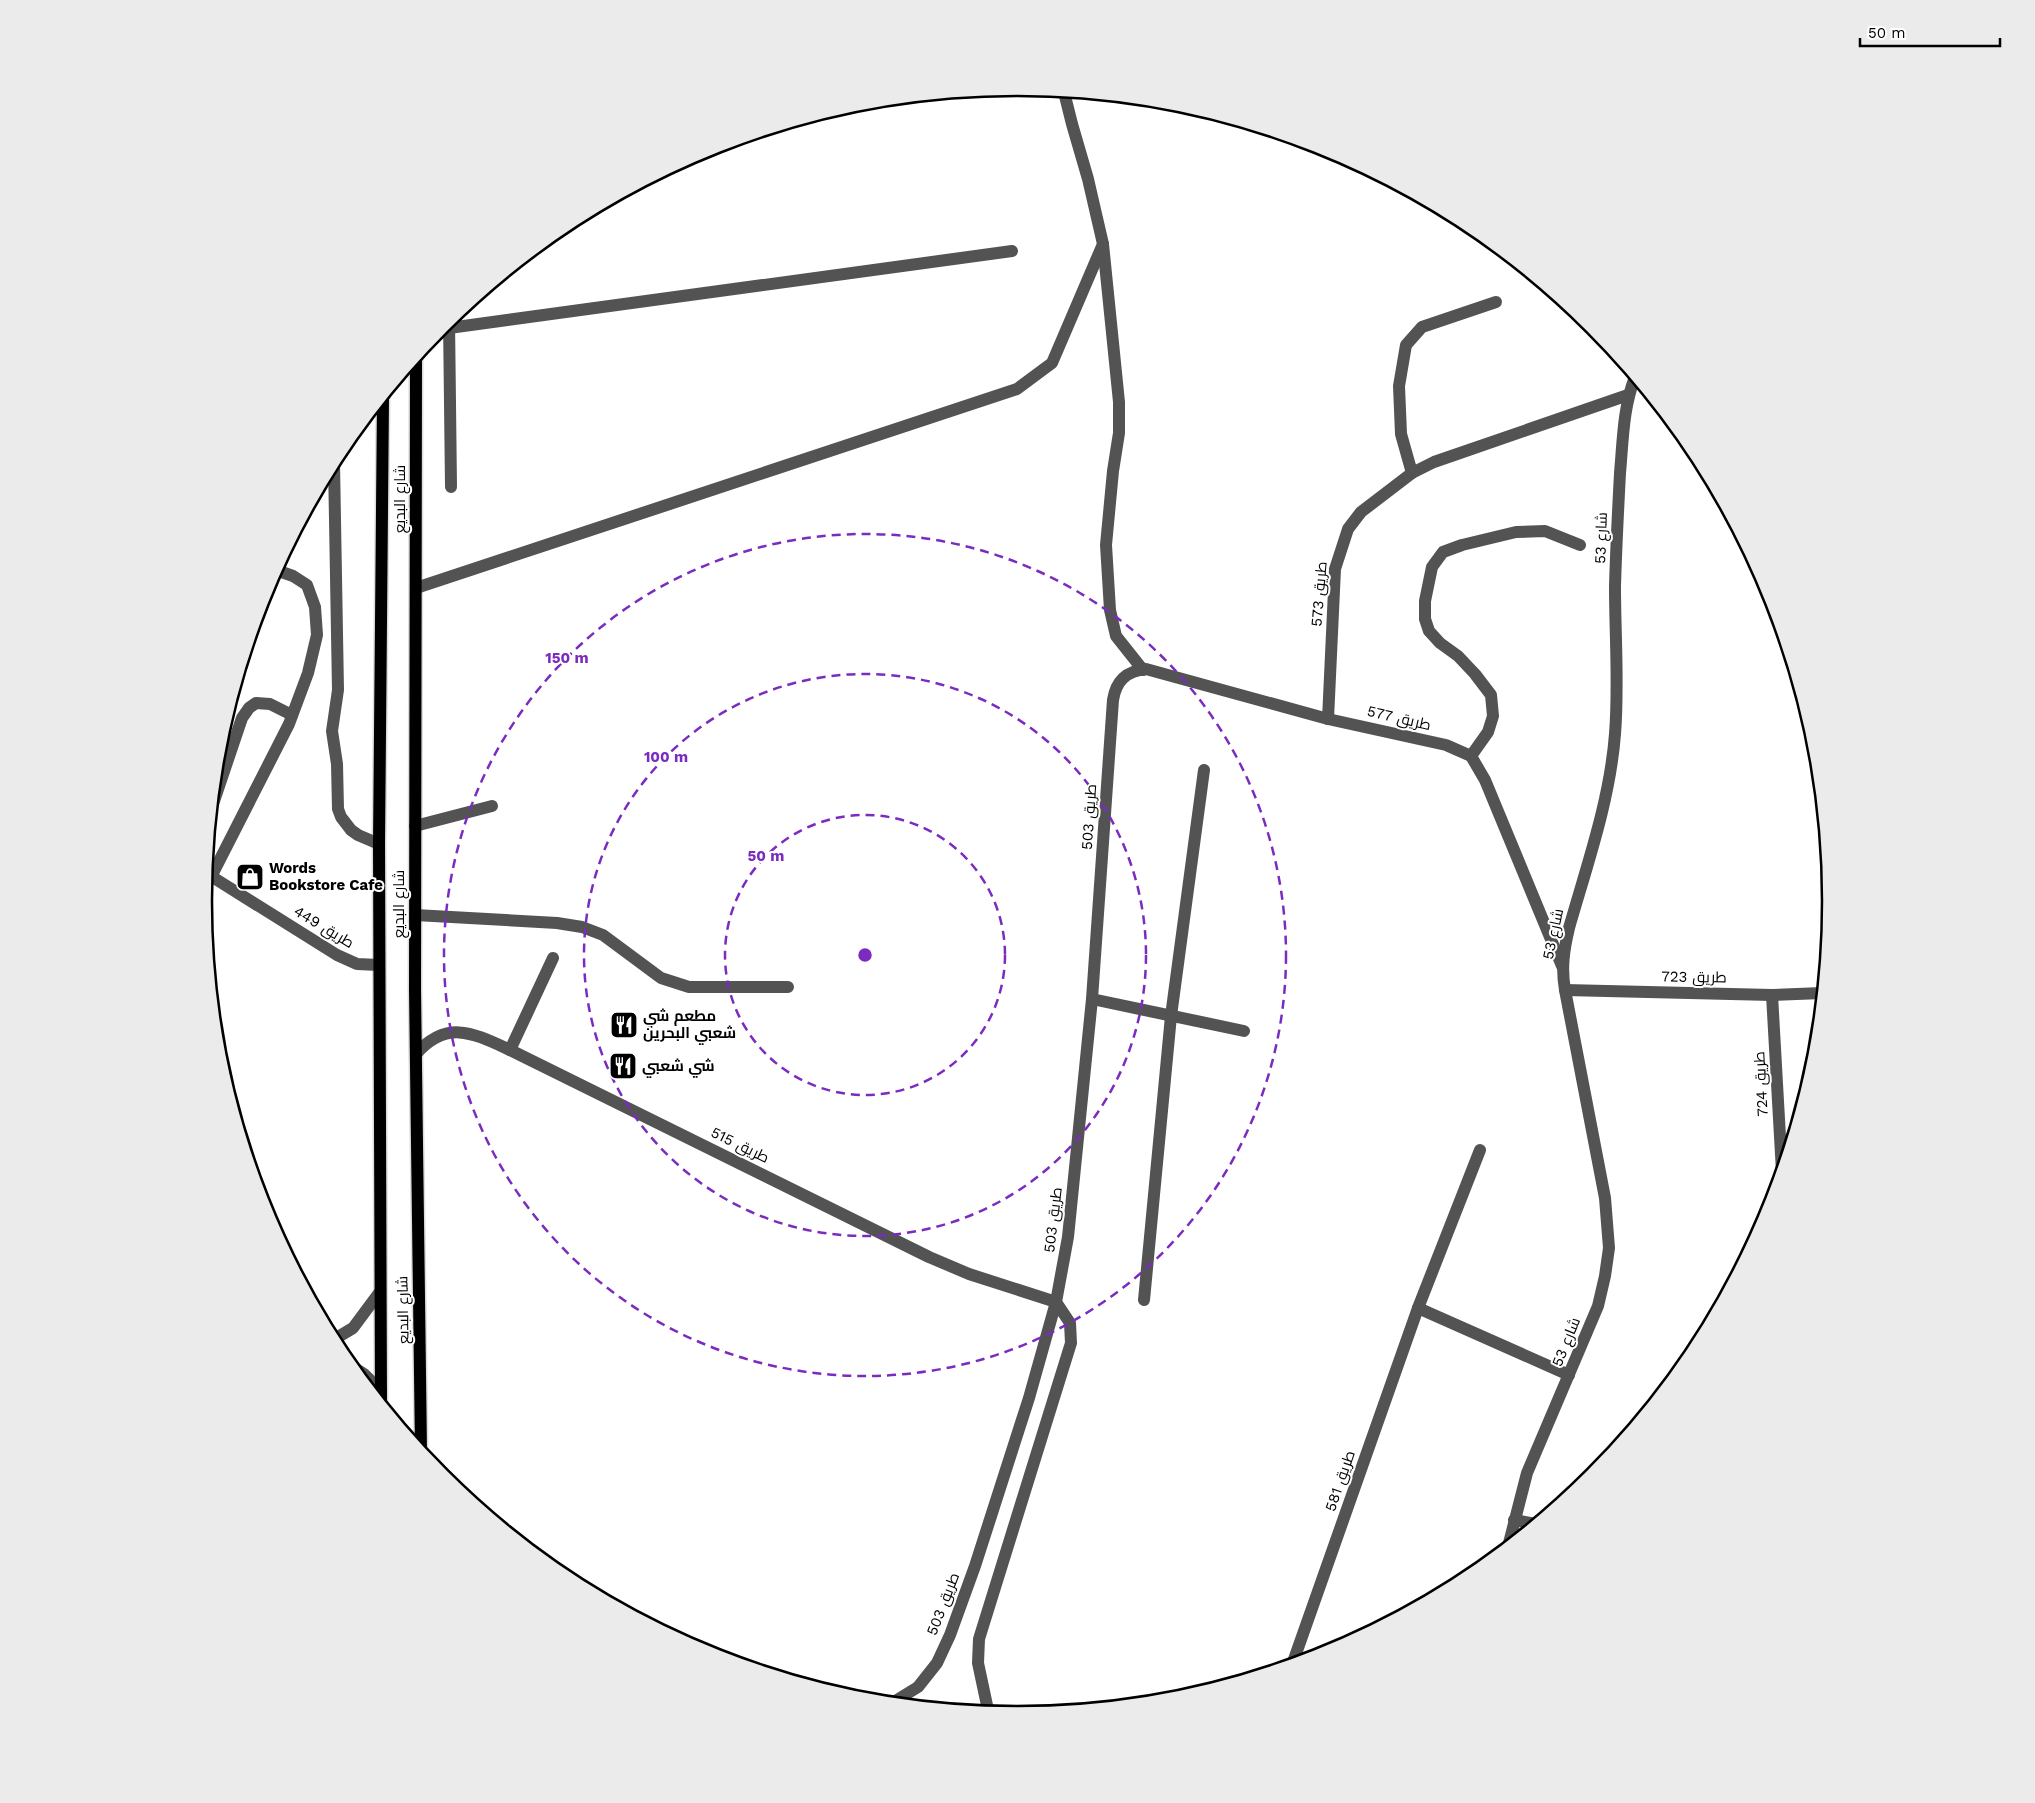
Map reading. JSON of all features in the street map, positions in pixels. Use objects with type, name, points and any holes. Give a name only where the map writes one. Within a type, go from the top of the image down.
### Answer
[{"type":"main road","name":"شارع البديع","points":[[416,367],[415,915],[421,1442]]},
{"type":"main road","name":"شارع البديع","points":[[381,1394],[379,1293],[379,844],[383,406]]},
{"type":"street","points":[[1065,98],[1088,179],[1103,244],[1119,402],[1119,433],[1113,471],[1106,545],[1110,610],[1116,636],[1143,670]]},
{"type":"street","points":[[416,588],[1017,389],[1052,363],[1103,244]]},
{"type":"street","points":[[457,324],[1012,251]]},
{"type":"street","points":[[1412,473],[1402,434],[1399,386],[1406,345],[1422,327],[1496,302]]},
{"type":"street","points":[[447,333],[451,487]]},
{"type":"street","name":"شارع 53","points":[[1510,1538],[1530,1465],[1570,1376],[1598,1306],[1609,1248],[1606,1198],[1565,990],[1562,966],[1569,928],[1603,812],[1615,735],[1618,671],[1615,588],[1618,514],[1624,420],[1628,395],[1633,383]]},
{"type":"street","name":"طريق 573","points":[[1328,719],[1335,569],[1339,551],[1348,529],[1361,512],[1412,473],[1434,462],[1628,395]]},
{"type":"street","points":[[334,476],[338,690],[332,731],[337,764],[338,809],[341,817],[351,830],[379,844]]},
{"type":"street","points":[[1562,966],[1485,780],[1471,756],[1488,732],[1493,716],[1491,695],[1458,656],[1440,643],[1429,630],[1425,619],[1425,601],[1432,567],[1443,552],[1462,545],[1516,532],[1544,531],[1580,545]]},
{"type":"street","points":[[213,867],[270,763],[292,715],[308,673],[317,635],[315,607],[307,585],[293,576],[283,572]]},
{"type":"street","name":"طريق 503","points":[[900,1698],[918,1687],[937,1663],[950,1635],[990,1520],[1029,1398],[1056,1302],[1068,1237],[1092,999],[1114,690],[1126,674],[1143,670]]},
{"type":"street","name":"طريق 577","points":[[1143,670],[1328,719],[1446,745],[1471,756]]},
{"type":"street","points":[[222,776],[242,718],[249,708],[256,703],[270,704],[292,715]]},
{"type":"street","points":[[1144,1300],[1171,1016],[1204,770]]},
{"type":"street","points":[[415,826],[492,806]]},
{"type":"street","name":"طريق 449","points":[[213,877],[342,958],[357,964],[379,965]]},
{"type":"street","points":[[415,915],[582,926],[603,935],[648,970],[674,983],[689,986],[788,987]]},
{"type":"street","points":[[510,1050],[554,958]]},
{"type":"street","name":"طريق 723","points":[[1565,990],[1772,995],[1817,993]]},
{"type":"street","name":"طريق 724","points":[[1772,995],[1781,1156]]},
{"type":"street","points":[[1092,999],[1244,1031]]},
{"type":"street","name":"طريق 515","points":[[416,1054],[432,1039],[442,1034],[461,1031],[470,1033],[510,1050],[929,1257],[969,1274],[1056,1302]]},
{"type":"street","name":"طريق 581","points":[[1295,1657],[1418,1308],[1480,1150]]},
{"type":"street","points":[[340,1336],[354,1328],[379,1293]]},
{"type":"street","points":[[987,1706],[978,1662],[979,1639],[1071,1343],[1070,1323],[1056,1302]]},
{"type":"street","points":[[1418,1308],[1570,1376]]},
{"type":"street","points":[[1514,1520],[1529,1523]]},
{"type":"place","name":"Words Bookstore Cafe","points":[[250,877]]},
{"type":"place","name":"مطعم شي شعبي البحرين","points":[[624,1025]]},
{"type":"place","name":"شي شعبي","points":[[623,1066]]}]
